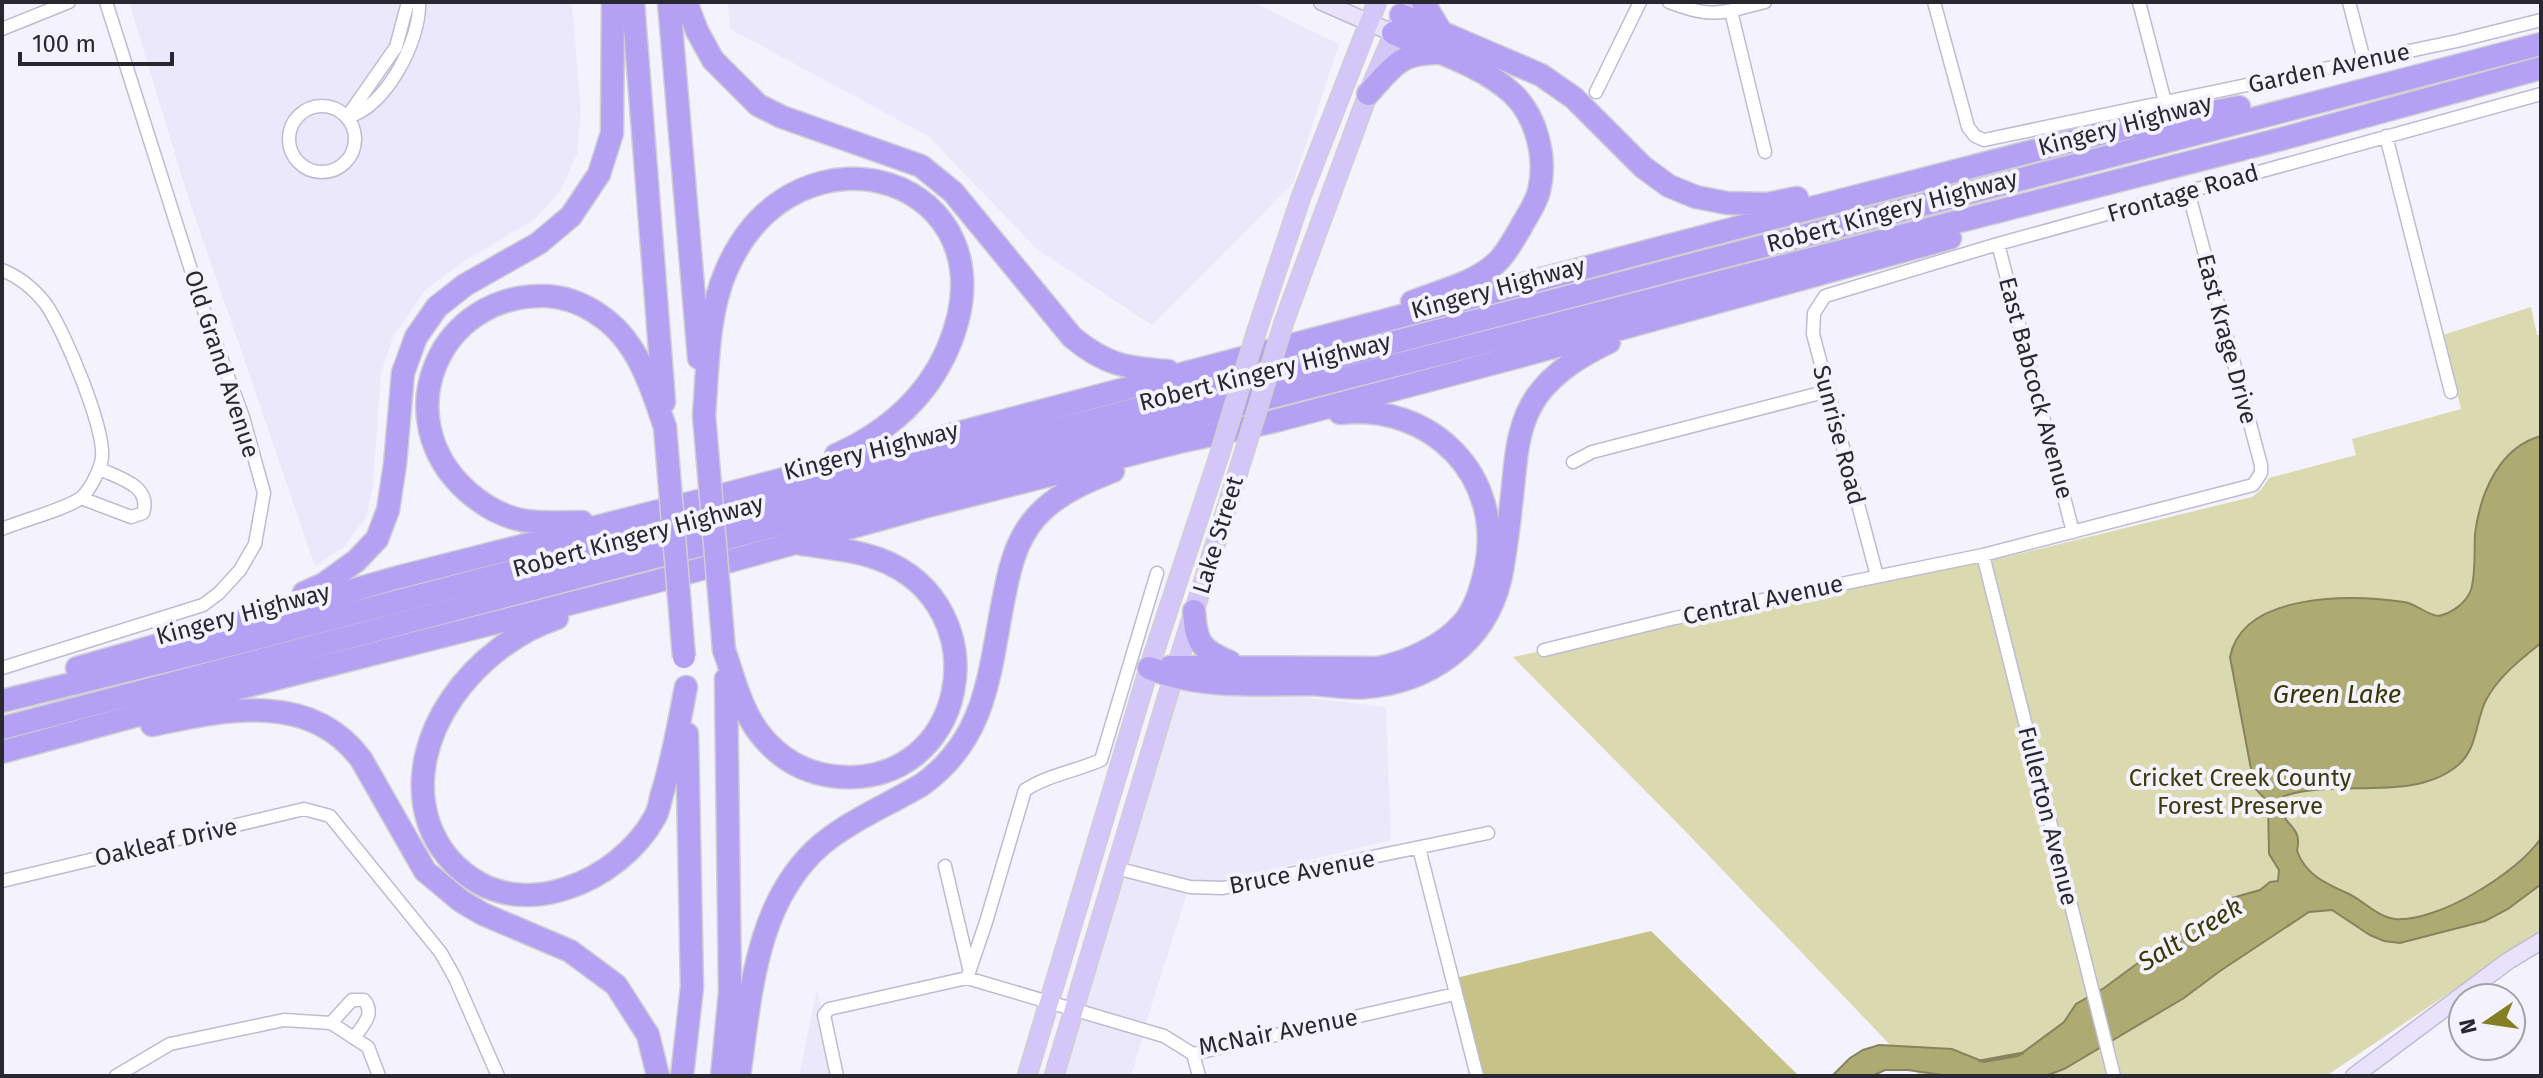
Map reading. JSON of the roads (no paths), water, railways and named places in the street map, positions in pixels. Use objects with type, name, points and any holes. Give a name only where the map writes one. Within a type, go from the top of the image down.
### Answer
[{"type":"highway","points":[[104,660],[144,641],[301,595],[324,584],[356,561],[377,539],[388,510],[403,373],[416,337],[437,307],[465,285],[539,243],[571,216],[599,174],[612,133],[613,2]]},
{"type":"highway","points":[[633,2],[686,687],[692,987],[682,1076]]},
{"type":"highway","points":[[669,2],[728,722],[730,992],[722,1076]]},
{"type":"highway","points":[[686,2],[713,60],[758,105],[782,117],[921,166],[953,192],[1072,337],[1089,351],[1120,366],[1190,372]]},
{"type":"highway","points":[[1423,2],[1440,30]]},
{"type":"highway","points":[[1306,342],[1476,277],[1497,263],[1539,194],[1540,151],[1531,118],[1513,94],[1483,72],[1438,53],[1400,17]]},
{"type":"highway","points":[[1400,17],[1440,30],[1548,79],[1574,98],[1643,167],[1669,186],[1696,197],[1727,203],[1767,204],[1893,175],[1975,166]]},
{"type":"highway","name":"Kingery Highway","points":[[2,701],[214,649],[2541,44]]},
{"type":"highway","points":[[1368,94],[1396,63],[1410,55],[1438,53]]},
{"type":"highway","points":[[2,689],[399,577],[2103,133],[2464,64]]},
{"type":"highway","name":"Robert Kingery Highway","points":[[2,728],[1063,450],[2285,138],[2541,68]]},
{"type":"highway","points":[[2,754],[212,695],[654,582],[1179,442],[1275,421],[1840,270],[2285,138]]},
{"type":"highway","points":[[704,415],[709,351],[719,290],[733,256],[745,237],[771,210],[812,186],[840,178],[866,178],[905,191],[940,221],[957,252],[962,270],[963,294],[953,335],[942,362],[928,383],[890,424],[856,446],[734,492]]},
{"type":"highway","points":[[1149,668],[1210,682],[1366,687],[1413,676],[1454,656],[1480,627],[1499,583],[1521,428],[1544,387],[1576,360],[1609,342],[1840,270]]},
{"type":"highway","points":[[620,521],[522,520],[488,507],[461,485],[441,460],[430,429],[428,390],[439,355],[459,329],[481,311],[496,304],[535,296],[574,301],[603,317],[632,348],[665,427]]},
{"type":"highway","points":[[1175,672],[1239,666],[1378,668],[1394,665],[1433,647],[1464,622],[1482,589],[1489,552],[1486,509],[1476,484],[1451,449],[1426,429],[1400,418],[1367,411],[1275,421]]},
{"type":"highway","points":[[739,1076],[760,952],[786,887],[824,843],[923,784],[959,751],[982,705],[1010,567],[1020,539],[1029,525],[1066,492],[1179,442]]},
{"type":"highway","points":[[724,650],[741,699],[759,733],[786,759],[804,769],[844,777],[883,772],[915,755],[939,728],[954,694],[957,657],[947,623],[928,593],[898,568],[879,559],[792,543]]},
{"type":"highway","points":[[654,582],[604,603],[541,623],[501,648],[464,684],[436,727],[424,770],[426,813],[432,833],[443,851],[469,878],[513,895],[549,894],[594,878],[627,853],[655,817],[671,765],[686,687]]},
{"type":"highway","points":[[1194,611],[1198,639],[1203,647],[1239,666]]},
{"type":"highway","points":[[2,754],[216,712],[284,712],[317,722],[349,742],[425,871],[438,884],[483,914],[570,951],[621,989],[648,1035],[658,1076]]},
{"type":"main road","points":[[1322,2],[1369,23],[1400,17]]},
{"type":"main road","points":[[1375,3],[1400,17]]},
{"type":"main road","name":"Lake Street","points":[[1027,1076],[1149,668],[1256,333],[1301,197],[1375,3]]},
{"type":"main road","name":"Lake Street","points":[[1054,1076],[1284,322],[1368,94],[1400,17]]},
{"type":"main road","points":[[2354,1076],[2508,961],[2541,941]]},
{"type":"street","points":[[2,29],[69,2]]},
{"type":"street","name":"Old Grand Avenue","points":[[2,668],[203,605],[240,570],[255,544],[264,498],[243,417],[205,314],[106,2]]},
{"type":"street","points":[[347,117],[396,47],[408,2]]},
{"type":"street","points":[[347,117],[360,114],[384,90],[407,57],[420,9],[419,2]]},
{"type":"street","points":[[1596,92],[1640,2]]},
{"type":"street","points":[[1669,2],[1706,14],[1765,2]]},
{"type":"street","name":"Garden Avenue","points":[[1934,2],[1968,127],[1975,136],[1984,140],[2541,20]]},
{"type":"street","points":[[2139,2],[2165,102]]},
{"type":"street","points":[[2349,2],[2364,60]]},
{"type":"street","points":[[1731,11],[1765,152]]},
{"type":"street","name":"Frontage Road","points":[[1825,296],[1998,244],[2541,94]]},
{"type":"street","points":[[315,106],[338,110],[347,117],[355,135],[352,154],[346,162],[328,172],[308,169],[293,156],[289,137],[296,118],[315,106]]},
{"type":"street","points":[[2386,136],[2451,392]]},
{"type":"street","name":"East Krage Drive","points":[[2188,191],[2261,465],[2261,473],[2253,485]]},
{"type":"street","name":"East Babcock Avenue","points":[[1998,244],[2073,532]]},
{"type":"street","points":[[2,270],[19,277],[45,303],[60,329],[99,427],[102,456],[100,469],[81,498],[2,529]]},
{"type":"street","name":"Sunrise Road","points":[[1825,296],[1814,313],[1813,334],[1877,576]]},
{"type":"street","points":[[1573,462],[1592,452],[1828,391]]},
{"type":"street","points":[[81,498],[131,517],[143,513],[146,504],[143,493],[100,469]]},
{"type":"street","name":"Central Avenue","points":[[1544,650],[1675,618],[1983,555],[2253,485]]},
{"type":"street","name":"Fullerton Avenue","points":[[1983,555],[2113,1073]]},
{"type":"street","points":[[968,974],[1025,790],[1041,780],[1101,760],[1157,573]]},
{"type":"street","name":"Oakleaf Drive","points":[[2,881],[304,809],[330,816],[441,953],[498,1076]]},
{"type":"street","name":"Bruce Avenue","points":[[1116,868],[1190,887],[1223,888],[1488,833]]},
{"type":"street","points":[[1419,848],[1477,1076]]},
{"type":"street","points":[[945,866],[968,974]]},
{"type":"street","points":[[837,1076],[824,1015],[829,1009],[968,974]]},
{"type":"street","name":"McNair Avenue","points":[[968,974],[1164,1036],[1193,1054],[1455,994]]},
{"type":"street","points":[[331,1023],[352,1000],[364,1000],[369,1013],[354,1038]]},
{"type":"street","points":[[116,1076],[170,1044],[284,1020],[331,1023],[368,1047],[379,1076]]},
{"type":"street","points":[[1193,1054],[1199,1076]]},
{"type":"water","name":"Green Lake","points":[[2541,436],[2541,643],[2510,669],[2491,691],[2482,708],[2469,752],[2457,766],[2439,777],[2418,784],[2305,791],[2284,796],[2280,803],[2285,818],[2297,836],[2297,851],[2311,872],[2388,918],[2412,918],[2432,913],[2476,893],[2515,866],[2541,838],[2540,885],[2508,909],[2485,921],[2400,943],[2370,935],[2332,910],[2309,912],[2184,998],[2064,1069],[2045,1076],[1949,1076],[1885,1070],[1872,1076],[1832,1076],[1850,1058],[1879,1045],[1952,1049],[1984,1062],[2018,1056],[2064,1022],[2076,1004],[2104,988],[2232,898],[2278,881],[2279,870],[2269,854],[2268,802],[2251,780],[2230,657],[2239,635],[2256,620],[2278,609],[2303,602],[2358,598],[2404,602],[2438,616],[2453,610],[2471,590],[2475,534],[2482,503],[2494,474],[2514,450]]},
{"type":"waterway","name":"Salt Creek","points":[[1980,1061],[2023,1053]]},
{"type":"park label","name":"Cricket Creek County Forest Preserve","points":[[2240,792]]}]
